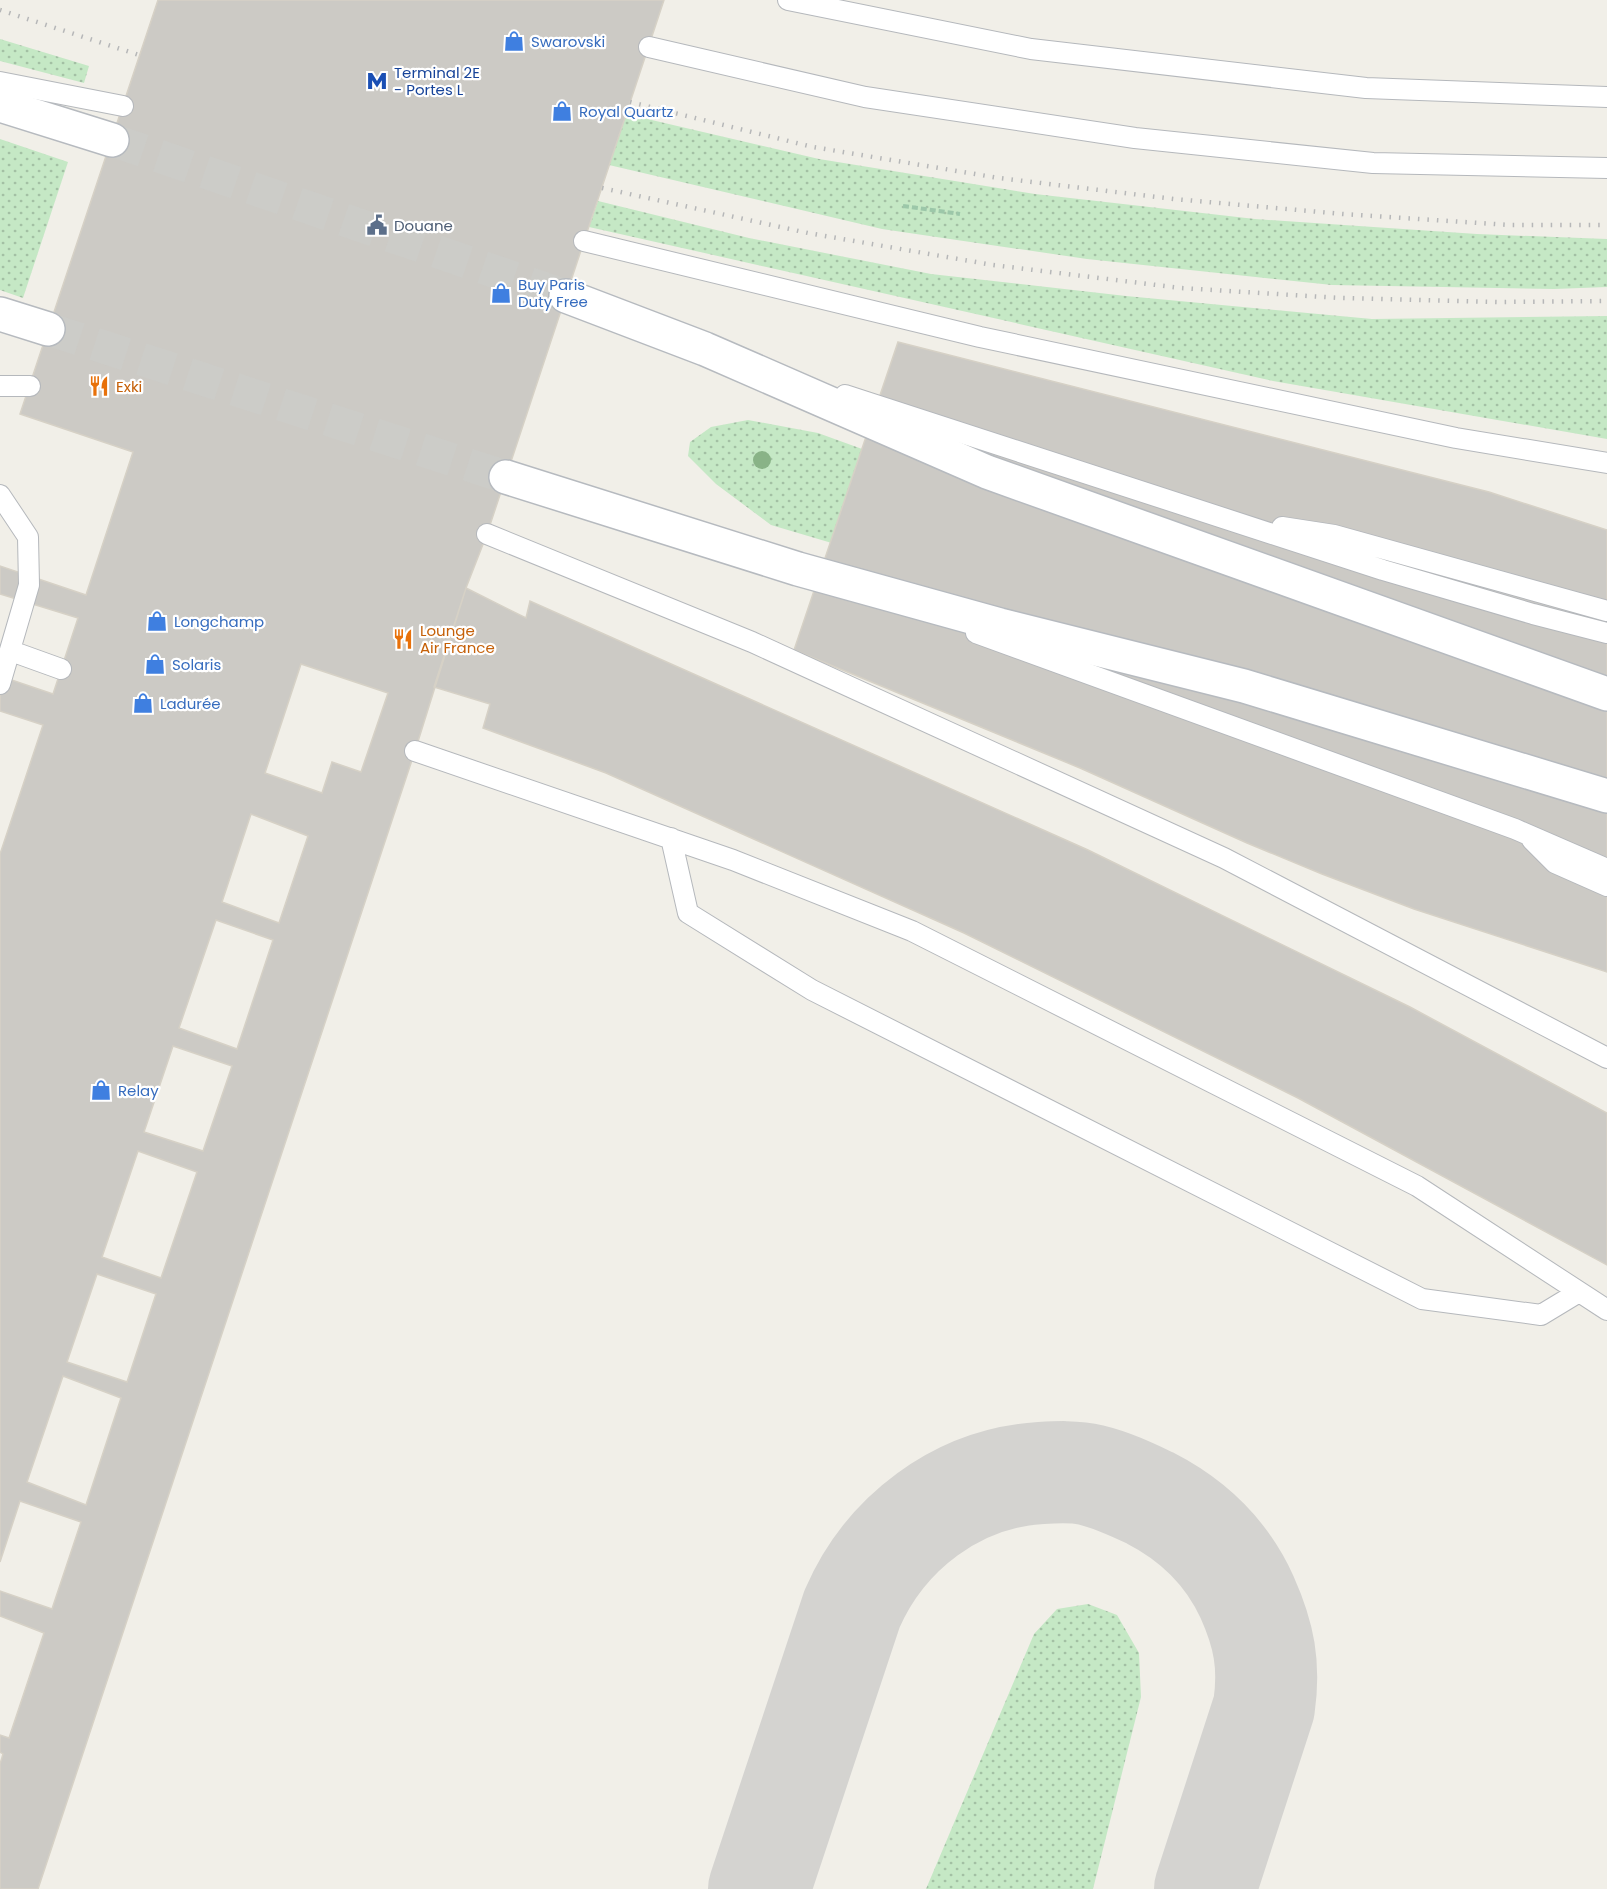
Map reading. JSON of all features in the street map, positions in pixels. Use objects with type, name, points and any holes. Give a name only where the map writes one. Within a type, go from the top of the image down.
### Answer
[{"type":"main road","points":[[0,105],[111,140]]},
{"type":"main road","points":[[566,296],[705,349],[987,472],[1607,694]]},
{"type":"main road","points":[[5,320],[48,329]]},
{"type":"main road","points":[[506,477],[798,569],[1000,625],[1244,686],[1607,796]]},
{"type":"lane","points":[[788,0],[1031,49],[1366,88],[1607,97]]},
{"type":"lane","points":[[649,47],[865,97],[1135,138],[1373,163],[1607,168]]},
{"type":"lane","points":[[0,82],[123,105]]},
{"type":"lane","points":[[584,241],[980,337],[1456,438],[1607,463]]},
{"type":"lane","points":[[705,349],[1383,570],[1533,615],[1607,633]]},
{"type":"lane","points":[[0,386],[30,386]]},
{"type":"lane","points":[[0,495],[28,537],[29,585],[0,684]]},
{"type":"lane","points":[[1220,517],[1334,536],[1607,611]]},
{"type":"lane","points":[[487,534],[753,642],[1224,858],[1607,1058]]},
{"type":"lane","points":[[798,569],[1524,832],[1607,869]]},
{"type":"lane","points":[[11,651],[61,669]]},
{"type":"lane","points":[[415,751],[733,860],[912,931],[1417,1186],[1607,1310]]},
{"type":"lane","points":[[1524,832],[1555,863],[1607,886]]},
{"type":"lane","points":[[671,838],[688,913],[812,990],[1422,1299],[1541,1315],[1580,1292]]},
{"type":"path","points":[[903,206],[960,214]]},
{"type":"green space","points":[[0,39],[89,66],[84,83],[0,61]]},
{"type":"green space","points":[[626,114],[819,159],[1035,194],[1255,219],[1477,234],[1607,239],[1607,287],[1554,289],[1332,285],[1087,259],[882,229],[609,165]]},
{"type":"green space","points":[[0,139],[68,162],[23,298],[0,290]]},
{"type":"green space","points":[[598,201],[749,238],[931,274],[1126,296],[1372,319],[1607,316],[1607,439],[1273,381],[589,227]]},
{"type":"green space","points":[[748,420],[818,433],[1144,551],[1118,628],[771,525],[716,484],[688,456],[690,442],[711,427]]},
{"type":"green space","points":[[1088,1604],[1117,1615],[1139,1653],[1141,1697],[1093,1889],[926,1889],[1034,1634],[1057,1609]]},
{"type":"building","name":"Terminal 2E - Portes L","points":[[158,0],[664,0],[487,534],[466,588],[415,751],[38,1889],[0,1889],[0,1764],[3,1754],[0,1752],[0,1735],[9,1738],[44,1633],[0,1616],[0,1591],[52,1609],[81,1522],[20,1501],[0,1562],[0,854],[43,725],[0,711],[0,676],[53,694],[78,618],[0,594],[0,566],[86,595],[133,452],[20,414]],"holes":[[[301,664],[388,693],[361,772],[332,762],[322,793],[265,773]],[[251,814],[308,836],[279,923],[222,902]],[[216,920],[273,940],[237,1049],[179,1028]],[[173,1046],[232,1066],[203,1151],[144,1132]],[[138,1151],[197,1172],[161,1278],[102,1257]],[[97,1274],[156,1294],[127,1382],[67,1362]],[[63,1376],[121,1398],[86,1505],[27,1482]]]},
{"type":"building","points":[[898,342],[1489,492],[1607,530],[1607,972],[1414,909],[1322,874],[1080,768],[794,650]]},
{"type":"building","points":[[466,588],[526,618],[530,601],[1088,850],[1410,1007],[1607,1113],[1607,1265],[1298,1098],[964,933],[606,773],[483,728],[490,704],[434,687]]},
{"type":"taxiway","points":[[759,1889],[852,1609],[866,1582],[884,1556],[927,1514],[953,1498],[1010,1477],[1066,1472],[1091,1475],[1129,1488],[1166,1507],[1194,1527],[1219,1552],[1239,1581],[1258,1624],[1266,1664],[1264,1707],[1205,1889]]},
{"type":"tunnel","points":[[112,140],[566,296]]},
{"type":"tunnel","points":[[48,329],[506,477]]},
{"type":"railway","points":[[0,10],[139,55]]},
{"type":"railway","points":[[630,102],[813,147],[999,178],[1174,199],[1343,214],[1509,225],[1607,225]]},
{"type":"railway","points":[[602,188],[808,233],[993,265],[1181,288],[1340,298],[1497,302],[1607,301]]},
{"type":"place","name":"Swarovski","points":[[514,41]]},
{"type":"place","name":"Terminal 2E - Portes L","points":[[377,81]]},
{"type":"place","name":"Royal Quartz","points":[[562,111]]},
{"type":"place","name":"Douane","points":[[377,225]]},
{"type":"place","name":"Buy Paris Duty Free","points":[[501,293]]},
{"type":"place","name":"Exki","points":[[99,386]]},
{"type":"place","name":"Longchamp","points":[[157,621]]},
{"type":"place","name":"Lounge Air France","points":[[403,639]]},
{"type":"place","name":"Solaris","points":[[155,664]]},
{"type":"place","name":"Ladurée","points":[[143,703]]},
{"type":"place","name":"Relay","points":[[101,1090]]}]
